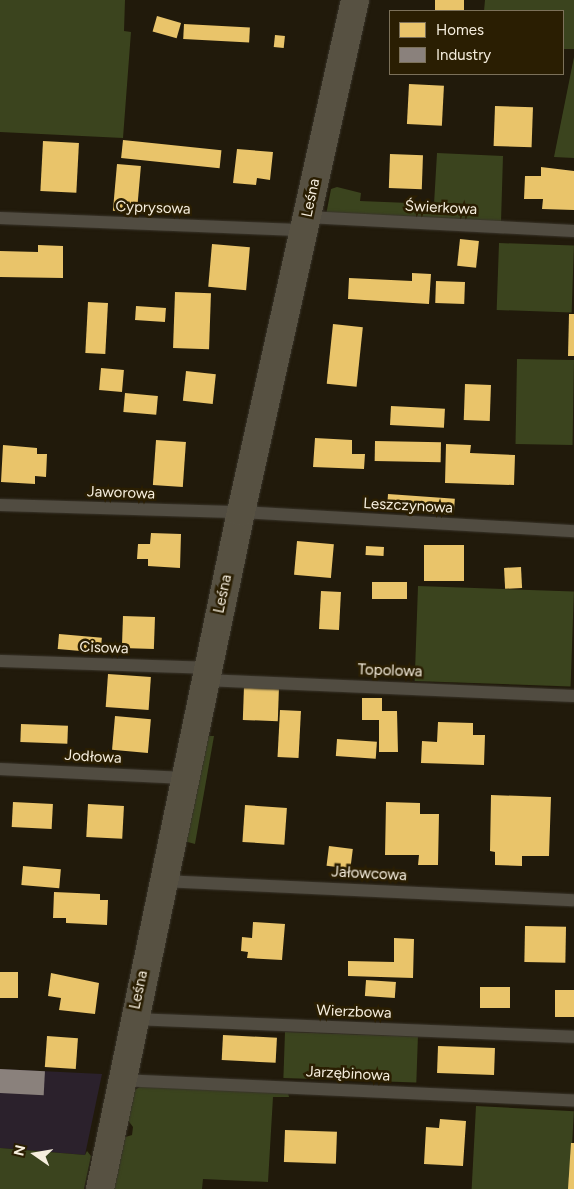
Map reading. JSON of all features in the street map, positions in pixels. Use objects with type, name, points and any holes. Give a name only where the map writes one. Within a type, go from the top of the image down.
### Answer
[{"type":"street","name":"Leśna","points":[[100,1189],[120,1080],[206,674],[355,0]]},
{"type":"lane","name":"Cyprysowa","points":[[0,218],[305,224]]},
{"type":"lane","name":"Świerkowa","points":[[305,224],[574,231]]},
{"type":"lane","name":"Jaworowa","points":[[0,505],[241,512]]},
{"type":"lane","name":"Leszczynowa","points":[[241,512],[574,532]]},
{"type":"lane","name":"Cisowa","points":[[0,661],[206,674]]},
{"type":"lane","name":"Topolowa","points":[[206,674],[574,696]]},
{"type":"lane","name":"Jodłowa","points":[[0,769],[184,778]]},
{"type":"lane","name":"Jałowcowa","points":[[163,881],[573,900]]},
{"type":"lane","name":"Wierzbowa","points":[[133,1019],[574,1037]]},
{"type":"lane","name":"Jarzębinowa","points":[[120,1080],[574,1100]]},
{"type":"shaded area","points":[[0,1069],[102,1074],[85,1155],[0,1148]]},
{"type":"green space","points":[[0,0],[125,0],[124,31],[131,32],[123,138],[0,132]]},
{"type":"green space","points":[[485,0],[574,0],[574,49],[564,49],[564,10],[484,10]]},
{"type":"green space","points":[[574,57],[574,158],[554,157]]},
{"type":"green space","points":[[437,153],[503,156],[501,222],[326,215],[331,189],[337,187],[361,193],[360,201],[434,204]]},
{"type":"green space","points":[[499,243],[574,246],[572,313],[497,310]]},
{"type":"green space","points":[[517,359],[574,360],[573,445],[516,444]]},
{"type":"green space","points":[[418,586],[574,591],[571,686],[415,681]]},
{"type":"green space","points":[[206,736],[214,736],[195,844],[184,841]]},
{"type":"green space","points":[[285,1032],[418,1037],[416,1083],[283,1078]]},
{"type":"green space","points":[[143,1085],[288,1093],[289,1097],[273,1097],[268,1182],[203,1179],[202,1189],[112,1189],[122,1138],[132,1135],[133,1127],[127,1119],[133,1091]]},
{"type":"green space","points":[[476,1106],[574,1111],[570,1189],[472,1189]]},
{"type":"green space","points":[[0,1148],[85,1155],[87,1151],[91,1156],[84,1189],[0,1189]]},
{"type":"building: Homes","points":[[435,0],[464,0],[464,10],[435,10]]},
{"type":"building: Homes","points":[[157,16],[181,23],[177,38],[153,31]]},
{"type":"building: Homes","points":[[184,24],[250,27],[249,42],[183,39]]},
{"type":"building: Homes","points":[[275,35],[285,36],[284,48],[274,47]]},
{"type":"building: Homes","points":[[409,84],[444,86],[442,126],[407,124]]},
{"type":"building: Homes","points":[[495,106],[533,107],[532,147],[494,146]]},
{"type":"building: Homes","points":[[123,140],[221,150],[220,168],[121,158]]},
{"type":"building: Homes","points":[[43,141],[79,143],[76,193],[40,191]]},
{"type":"building: Homes","points":[[237,149],[273,152],[270,180],[257,178],[256,185],[233,183]]},
{"type":"building: Homes","points":[[390,154],[423,155],[422,189],[389,188]]},
{"type":"building: Homes","points":[[117,164],[141,166],[137,213],[113,211]]},
{"type":"building: Homes","points":[[541,167],[574,171],[574,210],[542,209],[543,199],[524,199],[525,176],[541,176]]},
{"type":"building: Homes","points":[[460,239],[479,241],[476,268],[457,266]]},
{"type":"building: Homes","points":[[212,244],[250,247],[246,290],[208,287]]},
{"type":"building: Homes","points":[[38,245],[63,246],[63,278],[0,277],[0,251],[38,252]]},
{"type":"building: Homes","points":[[412,273],[431,274],[429,304],[348,299],[349,278],[412,281]]},
{"type":"building: Homes","points":[[436,281],[465,282],[464,304],[435,303]]},
{"type":"building: Homes","points":[[175,292],[211,293],[209,349],[173,348]]},
{"type":"building: Homes","points":[[88,302],[108,303],[105,354],[85,353]]},
{"type":"building: Homes","points":[[136,306],[166,308],[165,322],[135,320]]},
{"type":"building: Homes","points":[[569,314],[574,314],[574,356],[568,356]]},
{"type":"building: Homes","points":[[333,324],[363,327],[357,387],[327,384]]},
{"type":"building: Homes","points":[[101,368],[124,370],[122,392],[99,390]]},
{"type":"building: Homes","points":[[186,371],[216,374],[213,404],[183,401]]},
{"type":"building: Homes","points":[[465,384],[491,385],[490,421],[464,420]]},
{"type":"building: Homes","points":[[125,393],[158,396],[156,415],[123,412]]},
{"type":"building: Homes","points":[[391,406],[445,409],[444,428],[390,425]]},
{"type":"building: Homes","points":[[315,438],[352,440],[352,454],[365,454],[364,469],[313,467]]},
{"type":"building: Homes","points":[[156,440],[186,442],[183,487],[153,485]]},
{"type":"building: Homes","points":[[375,441],[441,442],[441,462],[375,461]]},
{"type":"building: Homes","points":[[446,444],[471,445],[470,453],[515,455],[514,485],[445,483]]},
{"type":"building: Homes","points":[[3,445],[37,448],[37,454],[47,454],[46,477],[35,476],[35,484],[1,482]]},
{"type":"building: Homes","points":[[388,494],[455,499],[454,515],[387,510]]},
{"type":"building: Homes","points":[[151,533],[181,534],[180,568],[148,566],[148,559],[137,559],[138,544],[150,544]]},
{"type":"building: Homes","points":[[297,541],[334,544],[331,578],[294,575]]},
{"type":"building: Homes","points":[[424,545],[464,545],[464,581],[424,581]]},
{"type":"building: Homes","points":[[366,546],[384,547],[384,556],[366,555]]},
{"type":"building: Homes","points":[[521,567],[522,588],[505,589],[504,568]]},
{"type":"building: Homes","points":[[372,582],[407,582],[407,599],[372,599]]},
{"type":"building: Homes","points":[[321,591],[341,592],[339,630],[319,629]]},
{"type":"building: Homes","points":[[123,616],[155,617],[154,649],[122,648]]},
{"type":"building: Homes","points":[[59,634],[102,638],[101,653],[58,649]]},
{"type":"building: Homes","points":[[108,674],[151,677],[149,710],[106,707]]},
{"type":"building: Homes","points":[[244,686],[279,687],[278,721],[243,720]]},
{"type":"building: Homes","points":[[362,698],[382,698],[382,711],[397,711],[398,752],[379,752],[379,720],[362,720]]},
{"type":"building: Homes","points":[[280,710],[301,711],[299,758],[278,757]]},
{"type":"building: Homes","points":[[115,716],[151,719],[148,753],[112,750]]},
{"type":"building: Homes","points":[[438,722],[473,723],[473,735],[485,735],[484,765],[421,763],[422,741],[437,742]]},
{"type":"building: Homes","points":[[21,724],[68,726],[67,744],[20,742]]},
{"type":"building: Homes","points":[[337,739],[377,742],[376,759],[336,756]]},
{"type":"building: Homes","points":[[491,795],[551,797],[549,856],[522,856],[522,866],[495,865],[495,852],[490,851]]},
{"type":"building: Homes","points":[[13,802],[53,804],[52,829],[12,827]]},
{"type":"building: Homes","points":[[386,802],[420,803],[420,814],[439,814],[438,865],[418,865],[419,855],[385,855]]},
{"type":"building: Homes","points":[[88,804],[124,806],[122,839],[86,837]]},
{"type":"building: Homes","points":[[245,805],[287,808],[284,845],[242,842]]},
{"type":"building: Homes","points":[[329,846],[353,849],[350,869],[327,866]]},
{"type":"building: Homes","points":[[23,866],[61,869],[59,888],[21,885]]},
{"type":"building: Homes","points":[[54,892],[100,894],[100,900],[108,900],[107,925],[66,923],[66,918],[53,918]]},
{"type":"building: Homes","points":[[253,922],[285,924],[282,960],[247,958],[248,952],[241,951],[242,937],[252,938]]},
{"type":"building: Homes","points":[[525,926],[566,927],[565,963],[524,962]]},
{"type":"building: Homes","points":[[394,938],[414,939],[413,978],[348,976],[348,961],[394,962]]},
{"type":"building: Homes","points":[[0,972],[18,972],[18,998],[0,998]]},
{"type":"building: Homes","points":[[51,973],[99,983],[95,1014],[59,1010],[61,998],[48,996]]},
{"type":"building: Homes","points":[[366,980],[396,982],[395,998],[365,996]]},
{"type":"building: Homes","points":[[480,987],[510,987],[510,1008],[480,1008]]},
{"type":"building: Homes","points":[[555,990],[574,990],[574,1017],[555,1017]]},
{"type":"building: Homes","points":[[223,1035],[277,1038],[276,1063],[222,1060]]},
{"type":"building: Homes","points":[[47,1036],[78,1038],[76,1069],[45,1067]]},
{"type":"building: Homes","points":[[438,1046],[495,1048],[494,1075],[437,1073]]},
{"type":"building: Homes","points":[[440,1119],[466,1121],[463,1166],[424,1164],[426,1127],[439,1128]]},
{"type":"building: Homes","points":[[285,1130],[337,1132],[336,1164],[284,1162]]},
{"type":"building: Homes","points":[[571,1143],[574,1143],[574,1189],[568,1189]]},
{"type":"building: Industry","points":[[0,1069],[45,1071],[44,1095],[0,1093]]}]
